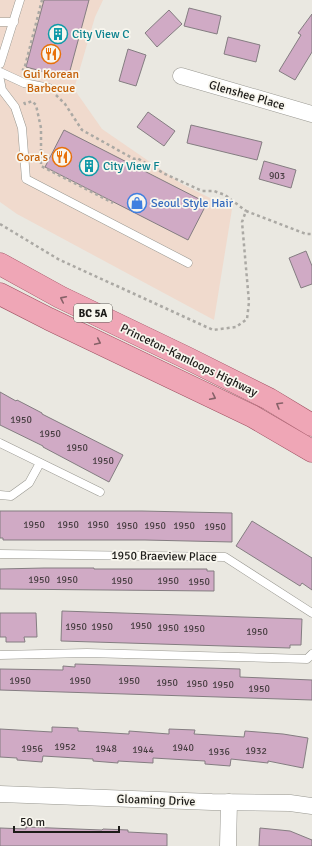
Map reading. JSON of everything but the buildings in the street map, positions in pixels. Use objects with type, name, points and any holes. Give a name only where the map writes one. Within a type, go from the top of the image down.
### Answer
[{"type":"main road","name":"Princeton-Kamloops Highway","points":[[0,264],[60,297],[270,399],[312,425]]},
{"type":"main road","name":"Princeton-Kamloops Highway","points":[[0,294],[252,416],[312,451]]},
{"type":"street","name":"Glenshee Place","points":[[181,76],[312,114]]},
{"type":"street","name":"Gloaming Drive","points":[[0,794],[290,803],[312,806]]},
{"type":"street","points":[[228,846],[229,802]]},
{"type":"lane","points":[[0,64],[20,0]]},
{"type":"lane","points":[[0,22],[14,22]]},
{"type":"lane","points":[[0,72],[24,83],[49,88]]},
{"type":"lane","points":[[0,80],[1,90],[15,107],[22,128],[26,179],[188,263]]},
{"type":"lane","points":[[0,443],[100,492]]},
{"type":"lane","points":[[0,495],[11,496],[29,483],[40,463]]},
{"type":"lane","name":"1950 Braeview Place","points":[[0,554],[225,557],[312,613]]},
{"type":"lane","points":[[0,655],[87,653],[307,659],[312,654]]},
{"type":"path","points":[[20,69],[24,70],[42,0]]},
{"type":"path","points":[[49,88],[65,104],[82,130],[134,159],[137,158],[202,192],[214,191],[225,194],[246,211],[306,234],[312,234]]},
{"type":"path","points":[[22,98],[25,104],[32,101],[36,105],[41,128],[41,166],[113,203]]},
{"type":"path","points":[[0,224],[58,259],[214,330],[236,327],[247,319],[249,302],[242,222],[246,211]]},
{"type":"shaded area","points":[[0,0],[103,0],[95,17],[74,89],[102,129],[182,184],[232,209],[214,320],[17,214],[0,202]]},
{"type":"place","name":"City View C","points":[[58,34]]},
{"type":"place","name":"Gui Korean Barbecue","points":[[51,54]]},
{"type":"place","name":"Cora's","points":[[62,157]]},
{"type":"place","name":"City View F","points":[[89,166]]},
{"type":"place","name":"Seoul Style Hair","points":[[137,203]]}]
